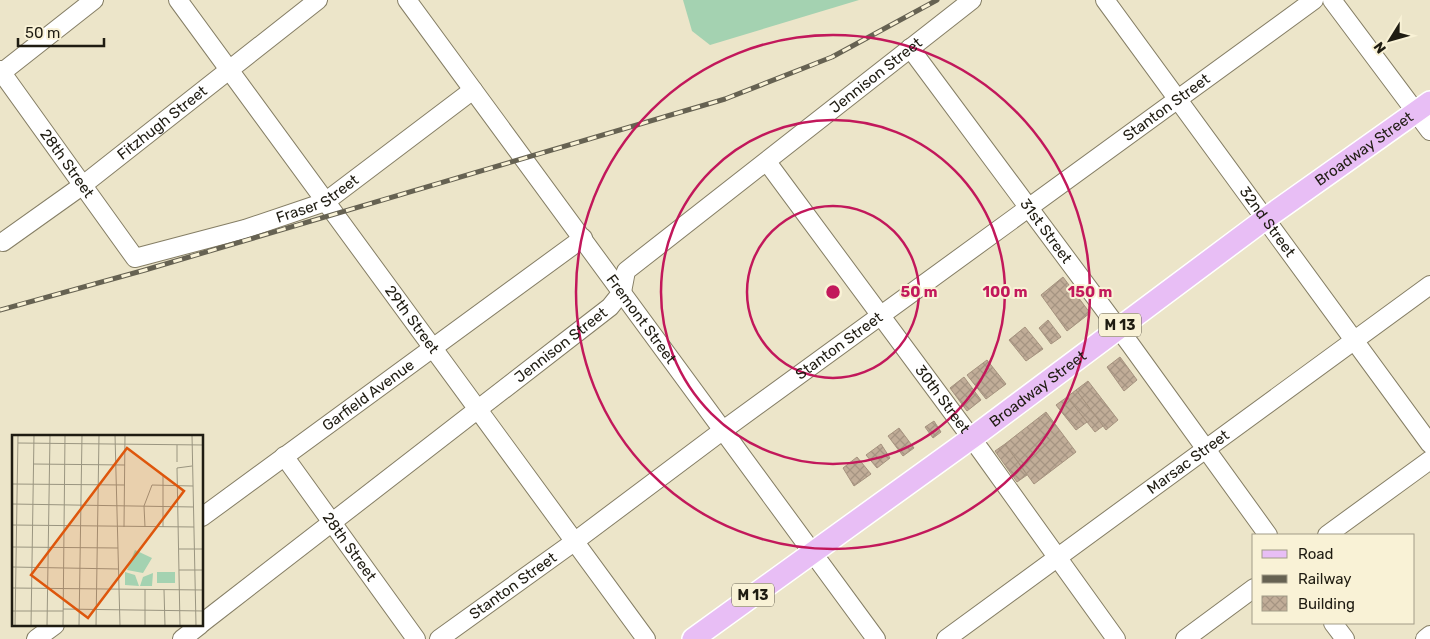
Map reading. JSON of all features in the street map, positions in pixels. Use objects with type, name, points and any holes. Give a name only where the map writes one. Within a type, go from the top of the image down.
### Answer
[{"type":"main road","name":"Broadway Street","points":[[693,639],[971,438],[1265,219],[1423,107]]},
{"type":"street","points":[[1,72],[94,0]]},
{"type":"street","name":"29th Street","points":[[178,0],[646,639]]},
{"type":"street","name":"Fitzhugh Street","points":[[3,242],[83,185],[318,0]]},
{"type":"street","name":"Fremont Street","points":[[407,0],[876,639]]},
{"type":"street","name":"Jennison Street","points":[[204,620],[610,307],[622,292],[626,271],[972,0]]},
{"type":"street","name":"32nd Street","points":[[1105,0],[1430,444]]},
{"type":"street","name":"Stanton Street","points":[[439,639],[1314,0]]},
{"type":"street","points":[[1332,0],[1423,107],[1430,131]]},
{"type":"street","name":"31st Street","points":[[910,48],[1118,327],[1267,534]]},
{"type":"street","name":"28th Street","points":[[1,72],[135,258]]},
{"type":"street","name":"Fraser Street","points":[[135,258],[245,229],[325,202],[473,90]]},
{"type":"street","name":"30th Street","points":[[767,162],[971,438],[1056,559],[1116,639]]},
{"type":"street","name":"Garfield Avenue","points":[[204,516],[583,238]]},
{"type":"street","name":"Marsac Street","points":[[946,639],[1430,285]]},
{"type":"street","name":"28th Street","points":[[284,456],[416,639]]},
{"type":"street","points":[[1328,534],[1430,460]]},
{"type":"street","points":[[1185,639],[1252,589]]},
{"type":"street","points":[[1334,624],[1345,639]]},
{"type":"street","points":[[36,639],[54,626]]},
{"type":"street","points":[[1425,639],[1430,635]]},
{"type":"green space","points":[[683,0],[859,0],[710,45],[692,31]]},
{"type":"building","points":[[1063,277],[1090,313],[1067,331],[1041,295]]},
{"type":"building","points":[[1048,320],[1061,337],[1051,344],[1039,328]]},
{"type":"building","points":[[1025,327],[1043,349],[1026,361],[1009,340]]},
{"type":"building","points":[[1120,357],[1137,380],[1124,391],[1107,367]]},
{"type":"building","points":[[987,360],[1006,384],[986,399],[967,375]]},
{"type":"building","points":[[964,377],[981,400],[967,411],[950,388]]},
{"type":"building","points":[[1088,381],[1118,420],[1106,430],[1076,390]]},
{"type":"building","points":[[1076,390],[1103,426],[1095,432],[1067,397]]},
{"type":"building","points":[[1067,397],[1087,422],[1076,430],[1056,405]]},
{"type":"building","points":[[1046,412],[1076,452],[1034,484],[1005,444]]},
{"type":"building","points":[[934,421],[941,432],[933,438],[925,427]]},
{"type":"building","points":[[899,428],[914,448],[903,456],[888,436]]},
{"type":"building","points":[[881,444],[890,458],[877,468],[866,455]]},
{"type":"building","points":[[1005,444],[1027,475],[1017,482],[995,451]]},
{"type":"building","points":[[857,457],[871,474],[854,486],[843,468]]},
{"type":"railway","points":[[0,310],[145,270],[725,99],[832,57],[937,0]]}]
